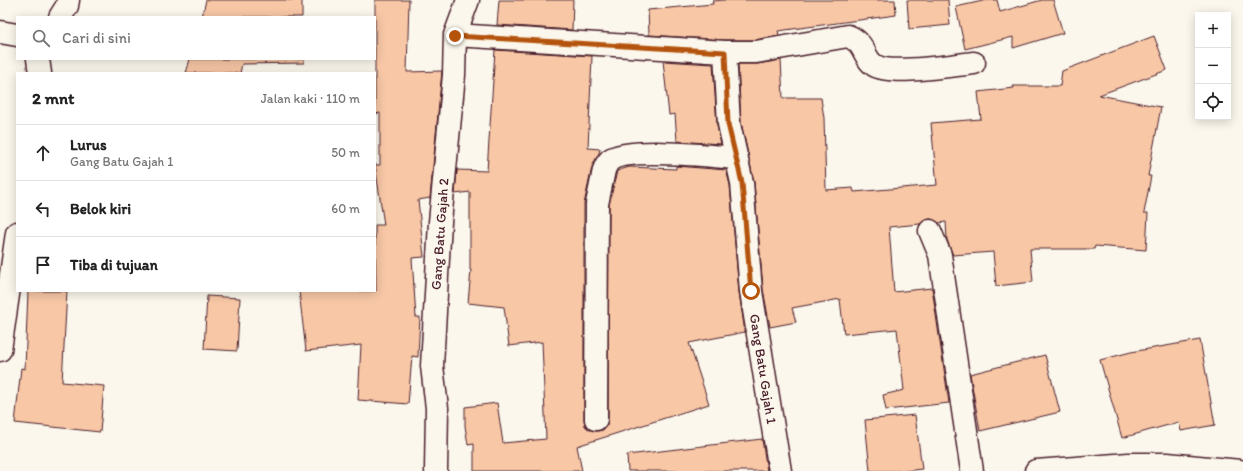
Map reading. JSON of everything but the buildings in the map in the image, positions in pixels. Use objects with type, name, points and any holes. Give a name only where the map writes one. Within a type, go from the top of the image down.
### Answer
[{"type":"street","points":[[61,16],[67,6],[68,0]]},
{"type":"street","name":"Gang Batu Gajah 2","points":[[436,471],[437,408],[432,366],[440,222],[454,76],[455,36],[468,0]]},
{"type":"street","points":[[0,32],[16,35]]},
{"type":"street","points":[[455,36],[725,52],[756,52],[848,36],[860,43],[873,65],[883,70],[899,70],[974,63]]},
{"type":"street","name":"Gang Batu Gajah 1","points":[[725,52],[728,124],[742,183],[751,291],[780,471]]},
{"type":"street","points":[[38,60],[40,72]]},
{"type":"street","points":[[596,419],[597,204],[606,165],[610,160],[624,155],[652,153],[737,158]]},
{"type":"street","points":[[930,232],[940,255],[972,471]]},
{"type":"street","points":[[0,350],[16,240]]},
{"type":"street","points":[[1036,471],[1129,464],[1167,464],[1240,471]]},
{"type":"route","points":[[455,36],[725,52],[728,124],[742,183],[751,291]]}]
